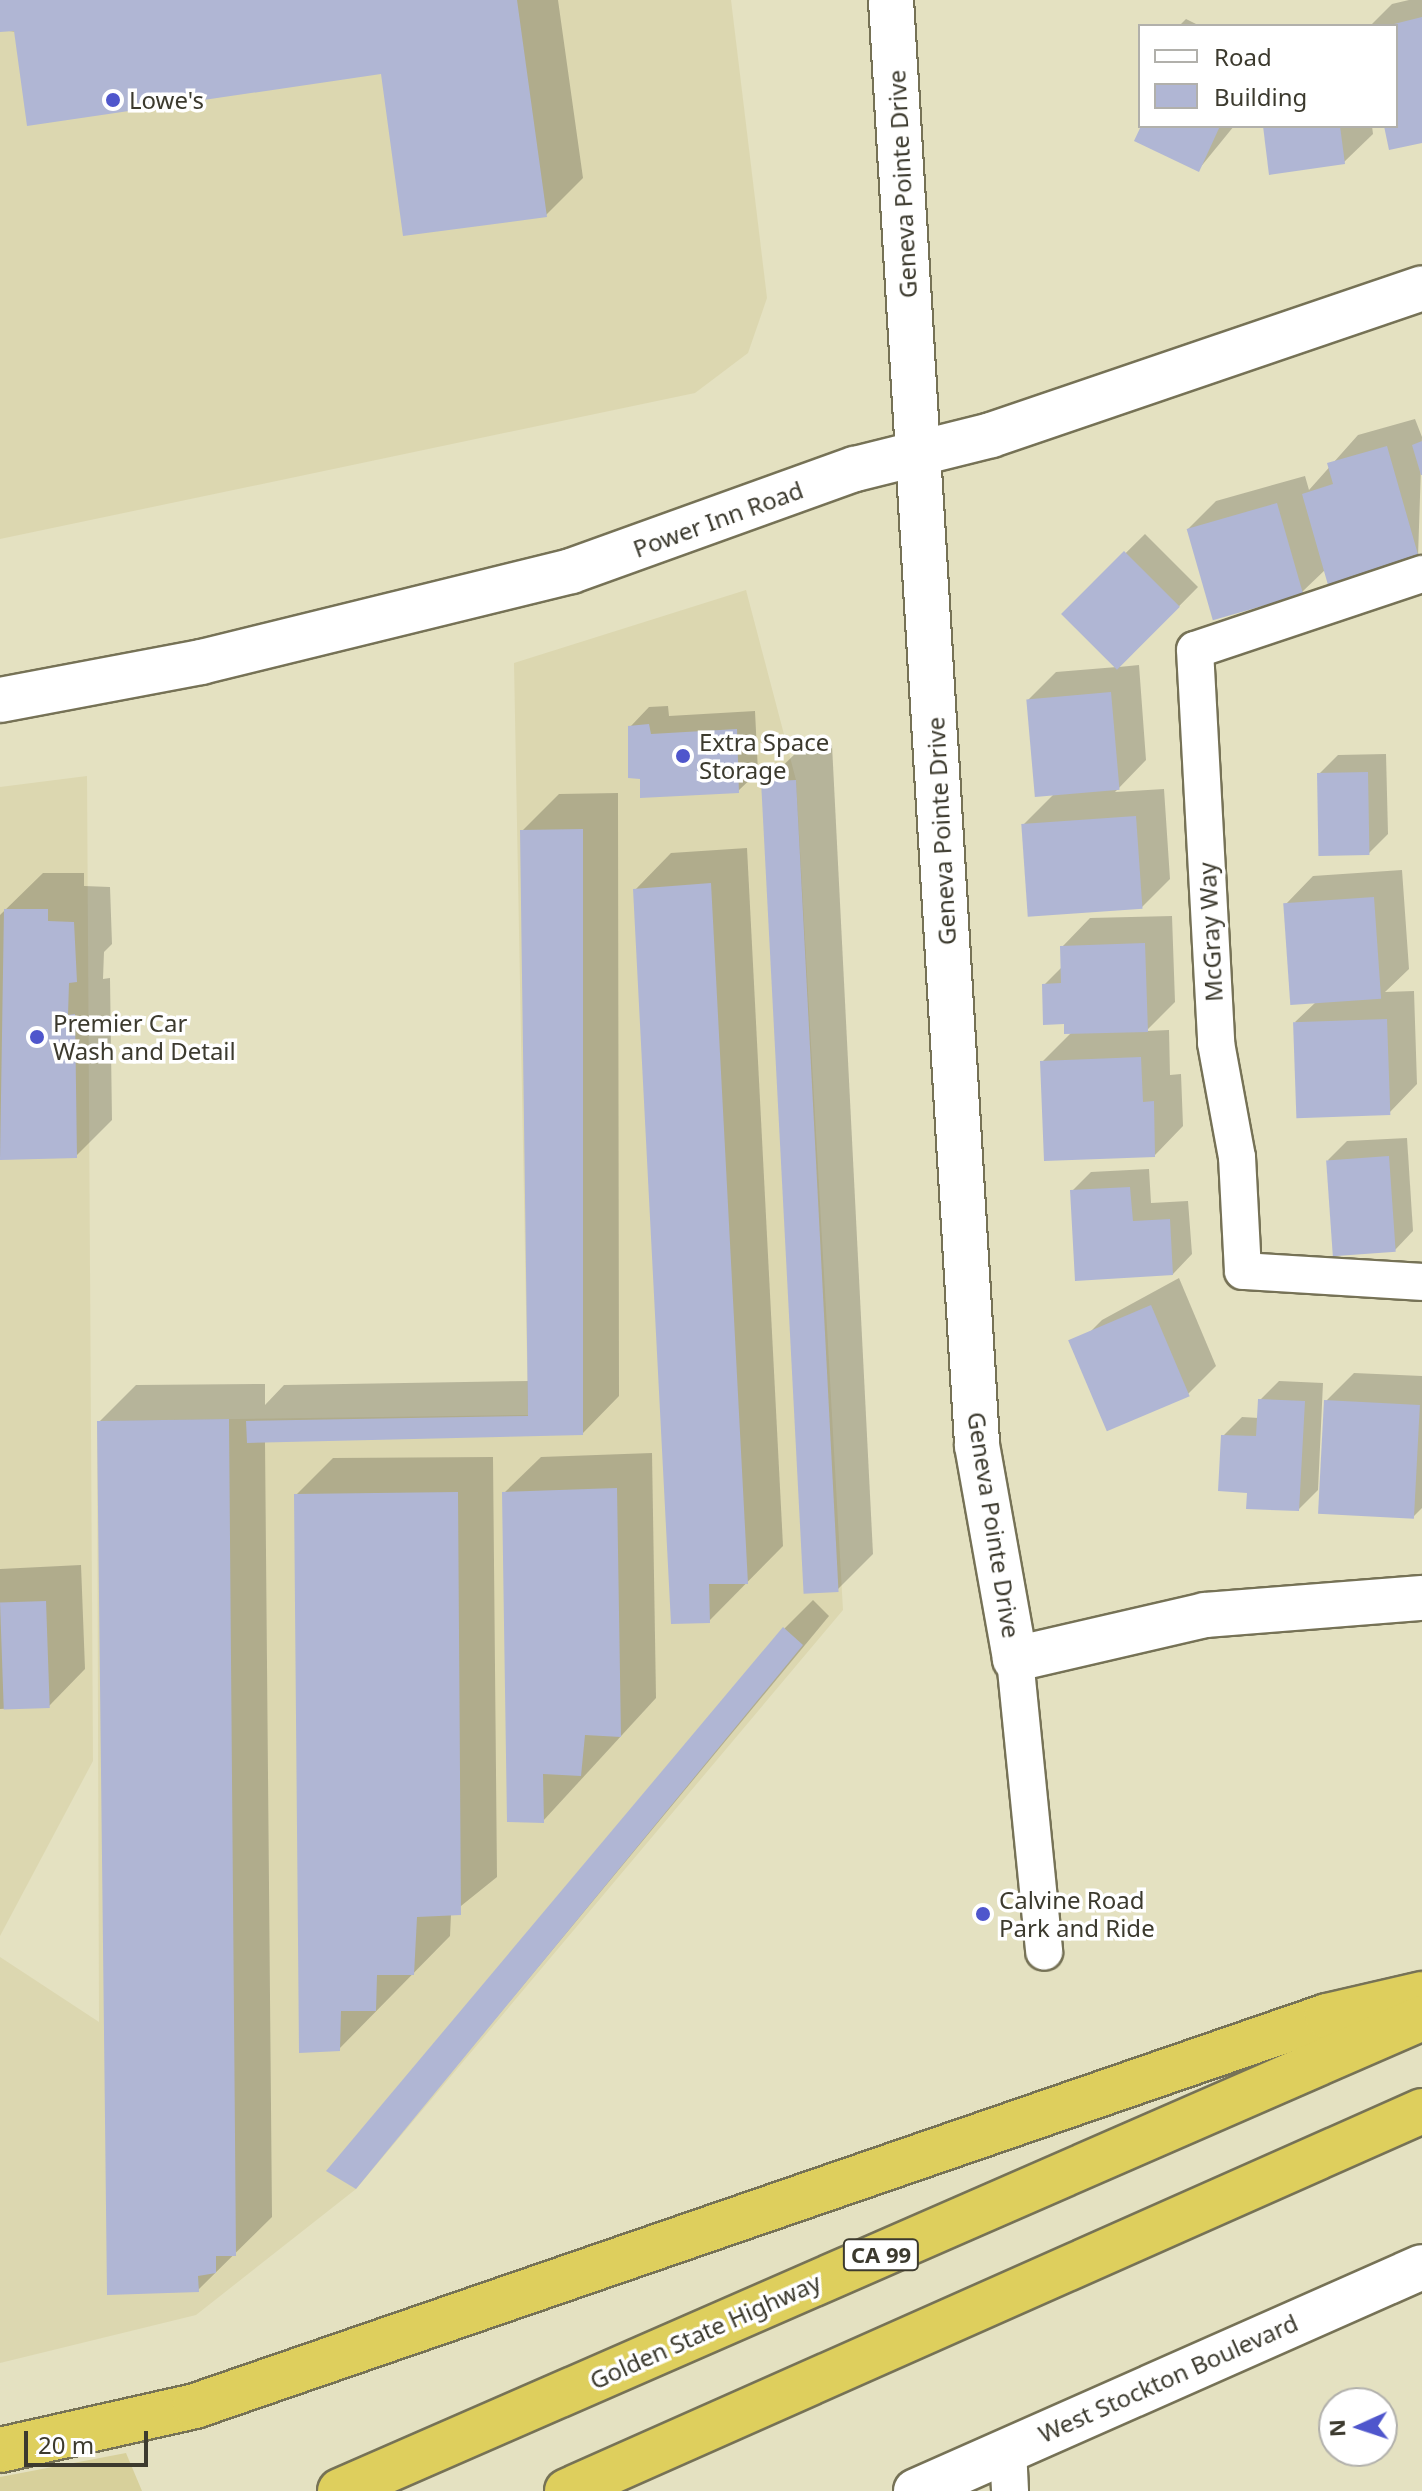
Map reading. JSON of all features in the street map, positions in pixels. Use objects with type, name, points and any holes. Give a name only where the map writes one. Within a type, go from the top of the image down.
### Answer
[{"type":"highway","points":[[0,2450],[85,2435],[265,2384],[1327,2016],[1422,1994]]},
{"type":"highway","name":"Golden State Highway","points":[[340,2491],[1422,2018]]},
{"type":"highway","points":[[567,2491],[1422,2111]]},
{"type":"street","name":"Geneva Pointe Drive","points":[[891,0],[977,1445],[1015,1659]]},
{"type":"street","name":"Power Inn Road","points":[[0,700],[201,662],[571,571],[920,450],[991,435],[1422,288]]},
{"type":"street","name":"McGray Way","points":[[1422,574],[1195,650],[1216,1043],[1237,1157],[1243,1271],[1422,1282]]},
{"type":"street","points":[[1044,1952],[1015,1659],[1205,1615],[1422,1598]]},
{"type":"street","name":"West Stockton Boulevard","points":[[916,2491],[1422,2267]]},
{"type":"street","points":[[1008,2448],[1010,2491]]},
{"type":"shaded area","points":[[0,0],[731,0],[767,298],[748,353],[695,393],[0,539]]},
{"type":"shaded area","points":[[746,590],[796,780],[843,1610],[356,2189],[196,2315],[0,2363],[0,1957],[99,2022],[97,1421],[528,1415],[514,663]]},
{"type":"shaded area","points":[[87,776],[93,1761],[0,1936],[0,787]]},
{"type":"shaded area","points":[[126,2453],[142,2491],[0,2491],[0,2477]]},
{"type":"building","name":"Lowe's","points":[[0,0],[517,0],[547,217],[403,236],[381,74],[27,126],[14,31],[0,32]]},
{"type":"building","points":[[1422,17],[1422,143],[1389,150],[1384,128],[1398,128],[1398,24],[1394,24]]},
{"type":"building","points":[[1140,128],[1219,128],[1199,172],[1134,141]]},
{"type":"building","points":[[1263,128],[1340,128],[1345,164],[1269,175]]},
{"type":"building","points":[[1422,441],[1422,475],[1421,475],[1412,445]]},
{"type":"building","points":[[1387,446],[1419,558],[1328,585],[1302,494],[1333,484],[1327,463]]},
{"type":"building","points":[[1277,503],[1303,594],[1213,620],[1187,529]]},
{"type":"building","points":[[1124,551],[1180,607],[1117,670],[1061,614]]},
{"type":"building","points":[[1111,692],[1120,790],[1035,797],[1026,699]]},
{"type":"building","name":"Extra Space Storage","points":[[649,724],[651,734],[737,729],[739,793],[640,798],[640,779],[628,778],[628,726]]},
{"type":"building","points":[[1368,772],[1369,855],[1318,856],[1317,773]]},
{"type":"building","points":[[796,780],[839,1592],[804,1594],[761,782]]},
{"type":"building","points":[[1136,816],[1142,909],[1028,917],[1021,824]]},
{"type":"building","points":[[583,829],[583,1435],[247,1443],[246,1421],[528,1416],[520,830]]},
{"type":"building","points":[[711,883],[748,1584],[709,1584],[710,1623],[671,1624],[633,889]]},
{"type":"building","points":[[1374,897],[1381,999],[1290,1005],[1283,903]]},
{"type":"building","name":"Premier Car Wash and Detail","points":[[4,909],[48,909],[48,921],[74,922],[77,982],[69,983],[68,1015],[75,1014],[77,1158],[0,1160]]},
{"type":"building","points":[[1145,943],[1148,1032],[1064,1034],[1064,1024],[1043,1025],[1042,984],[1061,983],[1060,946]]},
{"type":"building","points":[[1387,1019],[1390,1115],[1296,1118],[1293,1022]]},
{"type":"building","points":[[1141,1057],[1143,1102],[1154,1101],[1155,1157],[1044,1161],[1040,1061]]},
{"type":"building","points":[[1389,1156],[1396,1252],[1333,1256],[1326,1160]]},
{"type":"building","points":[[1130,1187],[1133,1221],[1170,1219],[1173,1275],[1075,1281],[1070,1190]]},
{"type":"building","points":[[1151,1305],[1190,1396],[1107,1431],[1068,1340]]},
{"type":"building","points":[[1258,1399],[1305,1401],[1299,1511],[1246,1509],[1247,1493],[1218,1491],[1221,1435],[1256,1436]]},
{"type":"building","points":[[1324,1400],[1420,1405],[1414,1519],[1318,1514]]},
{"type":"building","points":[[229,1419],[236,2256],[216,2256],[216,2273],[198,2276],[199,2292],[107,2295],[97,1421]]},
{"type":"building","points":[[617,1488],[621,1737],[585,1735],[581,1776],[543,1774],[544,1823],[507,1822],[502,1492]]},
{"type":"building","points":[[458,1492],[461,1915],[417,1917],[414,1975],[377,1975],[376,2011],[341,2011],[340,2051],[299,2053],[294,1494]]},
{"type":"building","points":[[46,1601],[50,1708],[4,1710],[0,1603]]},
{"type":"building","points":[[783,1627],[803,1645],[356,2189],[326,2171]]},
{"type":"place","name":"Lowe's","points":[[113,100]]},
{"type":"place","name":"Extra Space Storage","points":[[683,756]]},
{"type":"place","name":"Premier Car Wash and Detail","points":[[37,1037]]},
{"type":"place","name":"Calvine Road Park and Ride","points":[[983,1914]]}]
